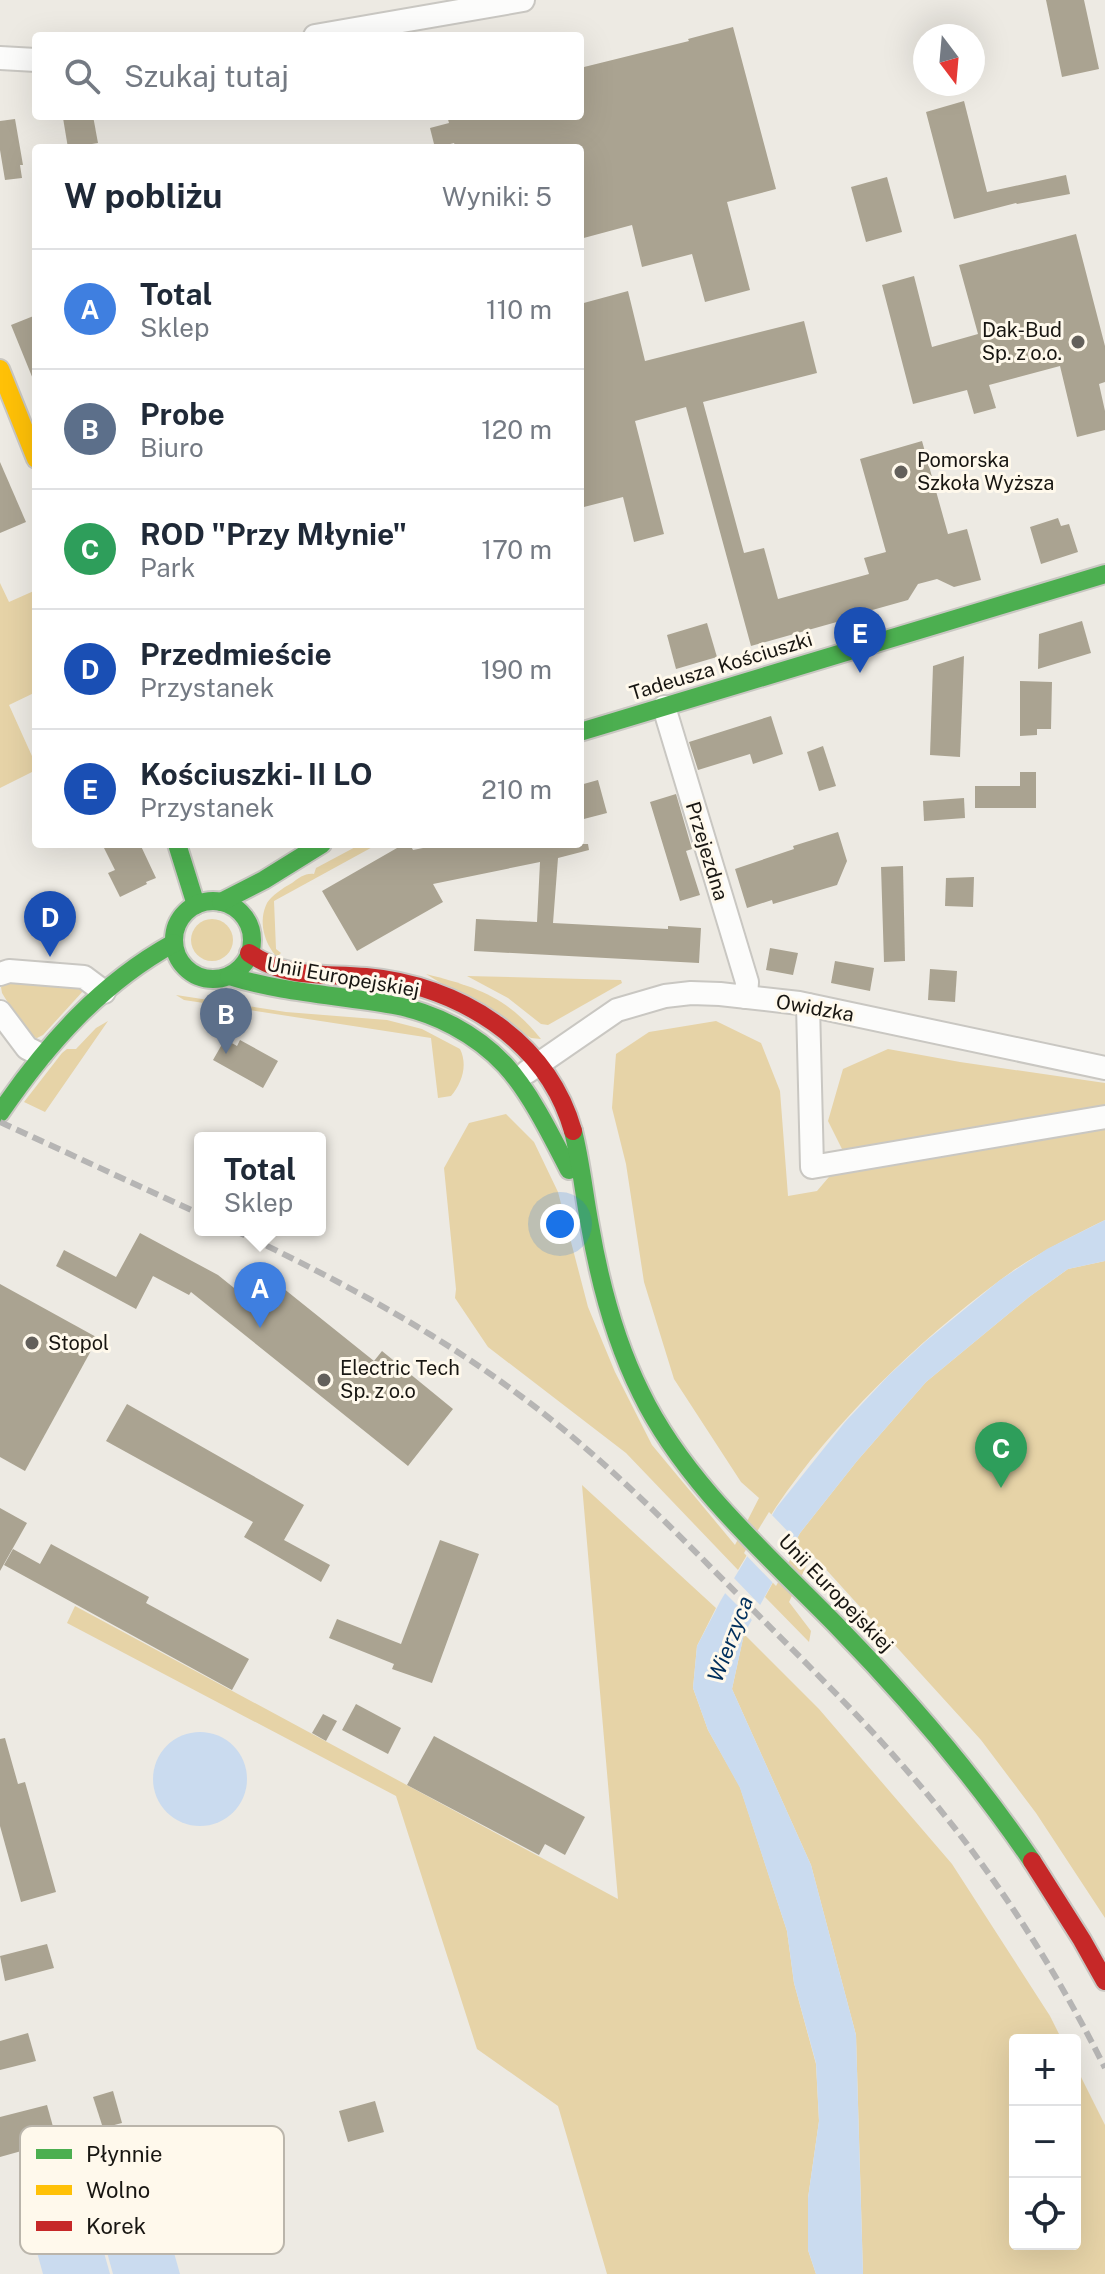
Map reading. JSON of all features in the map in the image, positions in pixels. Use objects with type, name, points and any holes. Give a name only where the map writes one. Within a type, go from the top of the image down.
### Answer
[{"type":"main road","points":[[0,369],[32,449]]},
{"type":"main road","name":"Tadeusza Kościuszki","points":[[584,731],[1105,574]]},
{"type":"main road","points":[[178,848],[196,905]]},
{"type":"main road","points":[[221,902],[316,848]]},
{"type":"main road","points":[[212,879],[221,902]]},
{"type":"main road","points":[[242,914],[264,880]]},
{"type":"main road","points":[[208,901],[221,902],[242,914],[251,933],[249,953],[244,963],[229,976],[205,979],[184,967],[174,943],[179,921],[186,912],[208,901]]},
{"type":"main road","points":[[0,1113],[41,1055],[69,1024],[148,955],[174,943]]},
{"type":"main road","points":[[249,953],[269,968],[289,973],[395,980],[426,988],[488,1018],[515,1038],[538,1064]]},
{"type":"main road","points":[[104,992],[184,967]]},
{"type":"main road","name":"Unii Europejskiej","points":[[229,976],[271,988],[395,1005],[456,1027],[489,1050],[516,1079],[567,1164],[587,1212]]},
{"type":"main road","name":"Unii Europejskiej","points":[[538,1064],[567,1114],[579,1159],[603,1291],[628,1366],[660,1427],[687,1467],[880,1671],[939,1738],[1021,1845],[1105,1981]]},
{"type":"street","points":[[338,32],[523,0]]},
{"type":"street","points":[[0,58],[32,60]]},
{"type":"street","name":"Przejezdna","points":[[664,707],[747,982],[746,997]]},
{"type":"street","points":[[0,974],[22,971],[84,977],[104,992]]},
{"type":"street","name":"Owidzka","points":[[516,1079],[617,1010],[640,1001],[691,993],[808,1005],[1105,1068]]},
{"type":"street","points":[[808,1005],[812,1167],[1105,1117]]},
{"type":"street","points":[[0,1012],[27,1048],[41,1055]]},
{"type":"shaded area","points":[[0,583],[9,602],[32,592],[32,694],[9,705],[32,756],[32,772],[0,788]]},
{"type":"shaded area","points":[[354,848],[371,848],[274,901],[276,949],[281,953],[277,957],[264,932],[263,917],[267,903],[300,878],[314,874],[316,868]]},
{"type":"shaded area","points":[[212,919],[227,925],[233,940],[227,955],[212,961],[197,955],[191,940],[197,925]]},
{"type":"shaded area","points":[[426,974],[476,989],[503,1003],[541,1039],[531,1038]]},
{"type":"shaded area","points":[[467,976],[621,980],[622,983],[548,1025],[541,1024],[508,998]]},
{"type":"shaded area","points":[[7,981],[84,990],[37,1038],[29,1037],[2,993],[1,987]]},
{"type":"shaded area","points":[[176,995],[286,1012],[387,1020],[422,1029],[460,1049],[464,1061],[463,1074],[451,1096],[438,1098],[431,1038],[184,1000]]},
{"type":"shaded area","points":[[108,1021],[45,1112],[24,1102],[62,1053],[67,1049],[76,1049],[96,1028]]},
{"type":"shaded area","points":[[716,1021],[761,1043],[780,1091],[788,1196],[817,1191],[834,1171],[852,1169],[828,1121],[843,1069],[888,1049],[1105,1083],[1105,1220],[1011,1272],[968,1304],[878,1385],[799,1476],[776,1507],[738,1570],[626,1453],[488,1347],[455,1298],[444,1168],[469,1123],[506,1114],[534,1142],[558,1192],[588,1307],[615,1372],[652,1445],[735,1545],[759,1498],[741,1482],[674,1379],[644,1282],[626,1164],[612,1108],[616,1054],[649,1032]]},
{"type":"shaded area","points":[[1105,1261],[1105,1918],[1036,1813],[981,1740],[812,1554],[789,1602],[811,1631],[809,1642],[765,1597],[800,1533],[926,1382],[1068,1269]]},
{"type":"shaded area","points":[[582,1485],[716,1608],[697,1646],[693,1688],[708,1730],[740,1787],[787,1931],[794,1983],[816,2064],[819,2121],[808,2198],[808,2250],[816,2274],[607,2274],[558,2106],[477,2049],[396,1796],[67,1623],[75,1606],[618,1899]]},
{"type":"shaded area","points":[[744,1634],[819,1709],[952,1864],[1050,2016],[1059,2034],[1009,2034],[1009,2250],[1081,2250],[1081,2077],[1105,2125],[1105,2274],[863,2274],[856,2035],[811,1865],[732,1689]]},
{"type":"water","name":"Wierzyca","points":[[1105,1220],[1105,1261],[1068,1269],[1029,1297],[926,1382],[857,1461],[800,1533],[744,1634],[732,1689],[811,1865],[856,2035],[863,2274],[816,2274],[808,2250],[808,2198],[819,2121],[816,2063],[794,1983],[787,1931],[740,1788],[708,1730],[693,1688],[697,1646],[777,1507],[845,1422],[889,1375],[1000,1280],[1047,1249]]},
{"type":"water","points":[[200,1732],[218,1736],[233,1746],[243,1761],[247,1779],[243,1797],[233,1812],[218,1822],[200,1826],[182,1822],[167,1812],[157,1797],[153,1779],[157,1761],[167,1746],[182,1736]]},
{"type":"water","points":[[37,2254],[104,2254],[110,2274],[43,2274]]},
{"type":"water","points":[[107,2254],[174,2254],[180,2274],[113,2274]]},
{"type":"pier","points":[[769,1512],[799,1543],[776,1586],[744,1553]]},
{"type":"pier","points":[[731,1575],[763,1608],[755,1623],[722,1590]]},
{"type":"building","points":[[1046,0],[1084,0],[1099,69],[1062,77]]},
{"type":"building","points":[[733,27],[776,189],[727,202],[750,290],[705,302],[692,254],[642,267],[632,225],[584,238],[584,144],[434,144],[430,128],[449,123],[448,120],[584,120],[584,67]]},
{"type":"building","points":[[964,101],[987,192],[1066,175],[1070,194],[1016,203],[954,219],[926,112]]},
{"type":"building","points":[[15,119],[23,165],[20,165],[22,178],[5,180],[0,150],[0,121]]},
{"type":"building","points":[[63,120],[94,120],[98,143],[67,144]]},
{"type":"building","points":[[887,177],[902,232],[866,242],[851,187]]},
{"type":"building","points":[[1076,234],[1105,346],[1105,382],[1099,384],[1105,411],[1105,430],[1077,437],[1060,366],[989,385],[996,408],[974,414],[967,390],[913,404],[882,285],[914,276],[932,347],[978,334],[959,265]]},
{"type":"building","points":[[628,291],[645,361],[804,321],[817,373],[703,402],[744,553],[764,548],[778,599],[869,574],[864,558],[886,552],[860,459],[922,441],[948,534],[967,529],[981,580],[954,587],[937,579],[918,584],[908,600],[751,646],[686,407],[635,421],[664,534],[634,542],[623,497],[584,507],[584,303]]},
{"type":"building","points":[[32,317],[32,377],[11,325]]},
{"type":"building","points":[[0,462],[26,522],[0,533]]},
{"type":"building","points":[[1058,518],[1061,526],[1069,524],[1078,552],[1041,564],[1030,527]]},
{"type":"building","points":[[1082,621],[1091,653],[1038,669],[1039,634]]},
{"type":"building","points":[[707,623],[717,657],[676,669],[667,635]]},
{"type":"building","points":[[964,656],[960,757],[930,755],[933,666]]},
{"type":"building","points":[[1020,681],[1052,682],[1051,729],[1037,729],[1037,735],[1020,736]]},
{"type":"building","points":[[771,716],[783,754],[753,764],[750,754],[698,770],[689,742]]},
{"type":"building","points":[[823,746],[836,786],[819,791],[807,752]]},
{"type":"building","points":[[1020,772],[1036,772],[1036,808],[975,808],[975,786],[1020,786]]},
{"type":"building","points":[[598,780],[607,813],[584,819],[584,784]]},
{"type":"building","points":[[676,794],[692,849],[686,851],[700,895],[680,901],[650,802]]},
{"type":"building","points":[[964,798],[965,818],[924,821],[923,801]]},
{"type":"building","points":[[838,832],[847,861],[837,885],[773,904],[772,900],[747,908],[735,869]]},
{"type":"building","points":[[584,844],[588,844],[589,850],[558,858],[553,923],[701,928],[699,963],[474,951],[476,919],[537,922],[540,862],[433,884],[443,902],[357,951],[322,891],[397,848],[584,848]]},
{"type":"building","points":[[104,848],[142,848],[156,878],[120,897],[108,873],[115,870]]},
{"type":"building","points":[[903,866],[905,961],[884,962],[881,867]]},
{"type":"building","points":[[974,877],[973,907],[945,906],[946,878]]},
{"type":"building","points":[[770,948],[798,953],[793,975],[766,970]]},
{"type":"building","points":[[835,961],[874,968],[870,991],[831,983]]},
{"type":"building","points":[[930,969],[957,971],[955,1002],[928,1000]]},
{"type":"building","points":[[225,1039],[237,1046],[240,1040],[278,1061],[263,1088],[213,1060]]},
{"type":"building","points":[[140,1233],[218,1275],[249,1300],[268,1276],[374,1361],[382,1351],[453,1409],[408,1466],[191,1292],[189,1295],[153,1276],[136,1309],[56,1266],[64,1250],[116,1277]]},
{"type":"building","points":[[0,1284],[98,1338],[25,1471],[0,1457]]},
{"type":"building","points":[[127,1404],[304,1505],[284,1540],[330,1565],[321,1582],[244,1537],[253,1522],[106,1441]]},
{"type":"building","points":[[0,1508],[27,1523],[0,1571]]},
{"type":"building","points":[[440,1540],[479,1554],[432,1683],[392,1669],[394,1664],[329,1638],[337,1619],[401,1644]]},
{"type":"building","points":[[51,1544],[149,1597],[146,1603],[249,1659],[232,1690],[4,1565],[13,1549],[40,1564]]},
{"type":"building","points":[[356,1704],[401,1728],[388,1754],[342,1730]]},
{"type":"building","points":[[323,1714],[337,1721],[326,1741],[312,1733]]},
{"type":"building","points":[[434,1736],[585,1817],[565,1855],[545,1844],[539,1855],[407,1785]]},
{"type":"building","points":[[5,1738],[18,1784],[25,1782],[56,1892],[21,1902],[0,1826],[0,1739]]},
{"type":"building","points":[[47,1944],[54,1968],[5,1981],[0,1956]]},
{"type":"building","points":[[28,2033],[36,2061],[0,2070],[0,2041]]},
{"type":"building","points":[[113,2091],[122,2123],[102,2126],[93,2097]]},
{"type":"building","points":[[375,2101],[384,2132],[348,2142],[339,2111]]},
{"type":"building","points":[[47,2105],[53,2126],[20,2126],[20,2151],[0,2157],[0,2117]]},
{"type":"railway","points":[[0,1122],[194,1211]]},
{"type":"railway","points":[[246,1236],[346,1286],[454,1349],[556,1424],[653,1510],[840,1698],[933,1801],[988,1873],[1039,1949],[1105,2068]]},
{"type":"traffic: fast","points":[[584,731],[1105,574]]},
{"type":"traffic: fast","points":[[178,848],[196,905]]},
{"type":"traffic: fast","points":[[221,902],[316,848]]},
{"type":"traffic: fast","points":[[213,901],[228,904],[245,918],[252,940],[249,955],[235,972],[213,979],[198,976],[181,962],[174,940],[177,925],[191,908],[213,901]]},
{"type":"traffic: fast","points":[[0,1113],[56,1039],[77,1017],[123,977],[174,943]]},
{"type":"traffic: fast","points":[[229,976],[290,990],[408,1008],[454,1026],[494,1054],[514,1076],[540,1115],[569,1170]]},
{"type":"traffic: fast","points":[[573,1131],[594,1248],[610,1312],[623,1353],[659,1426],[705,1489],[731,1518],[916,1711],[988,1799],[1032,1861]]},
{"type":"traffic: slow","points":[[0,369],[32,449]]},
{"type":"traffic: jam","points":[[249,953],[278,968],[400,982],[465,1005],[494,1022],[520,1044],[542,1069],[560,1098],[573,1131]]},
{"type":"traffic: jam","points":[[1032,1861],[1105,1981]]},
{"type":"place","name":"Dak-Bud Sp. z o.o.","points":[[1078,342]]},
{"type":"place","name":"Pomorska Szkoła Wyższa","points":[[901,472]]},
{"type":"place","name":"Kościuszki- II LO","points":[[860,673]]},
{"type":"place","name":"Przedmieście","points":[[50,957]]},
{"type":"place","name":"Probe","points":[[226,1054]]},
{"type":"place","name":"Total","points":[[260,1328]]},
{"type":"place","name":"Stopol","points":[[32,1343]]},
{"type":"place","name":"Electric Tech Sp. z o.o","points":[[324,1380]]},
{"type":"place","name":"ROD \"Przy Młynie\"","points":[[1001,1488]]}]
